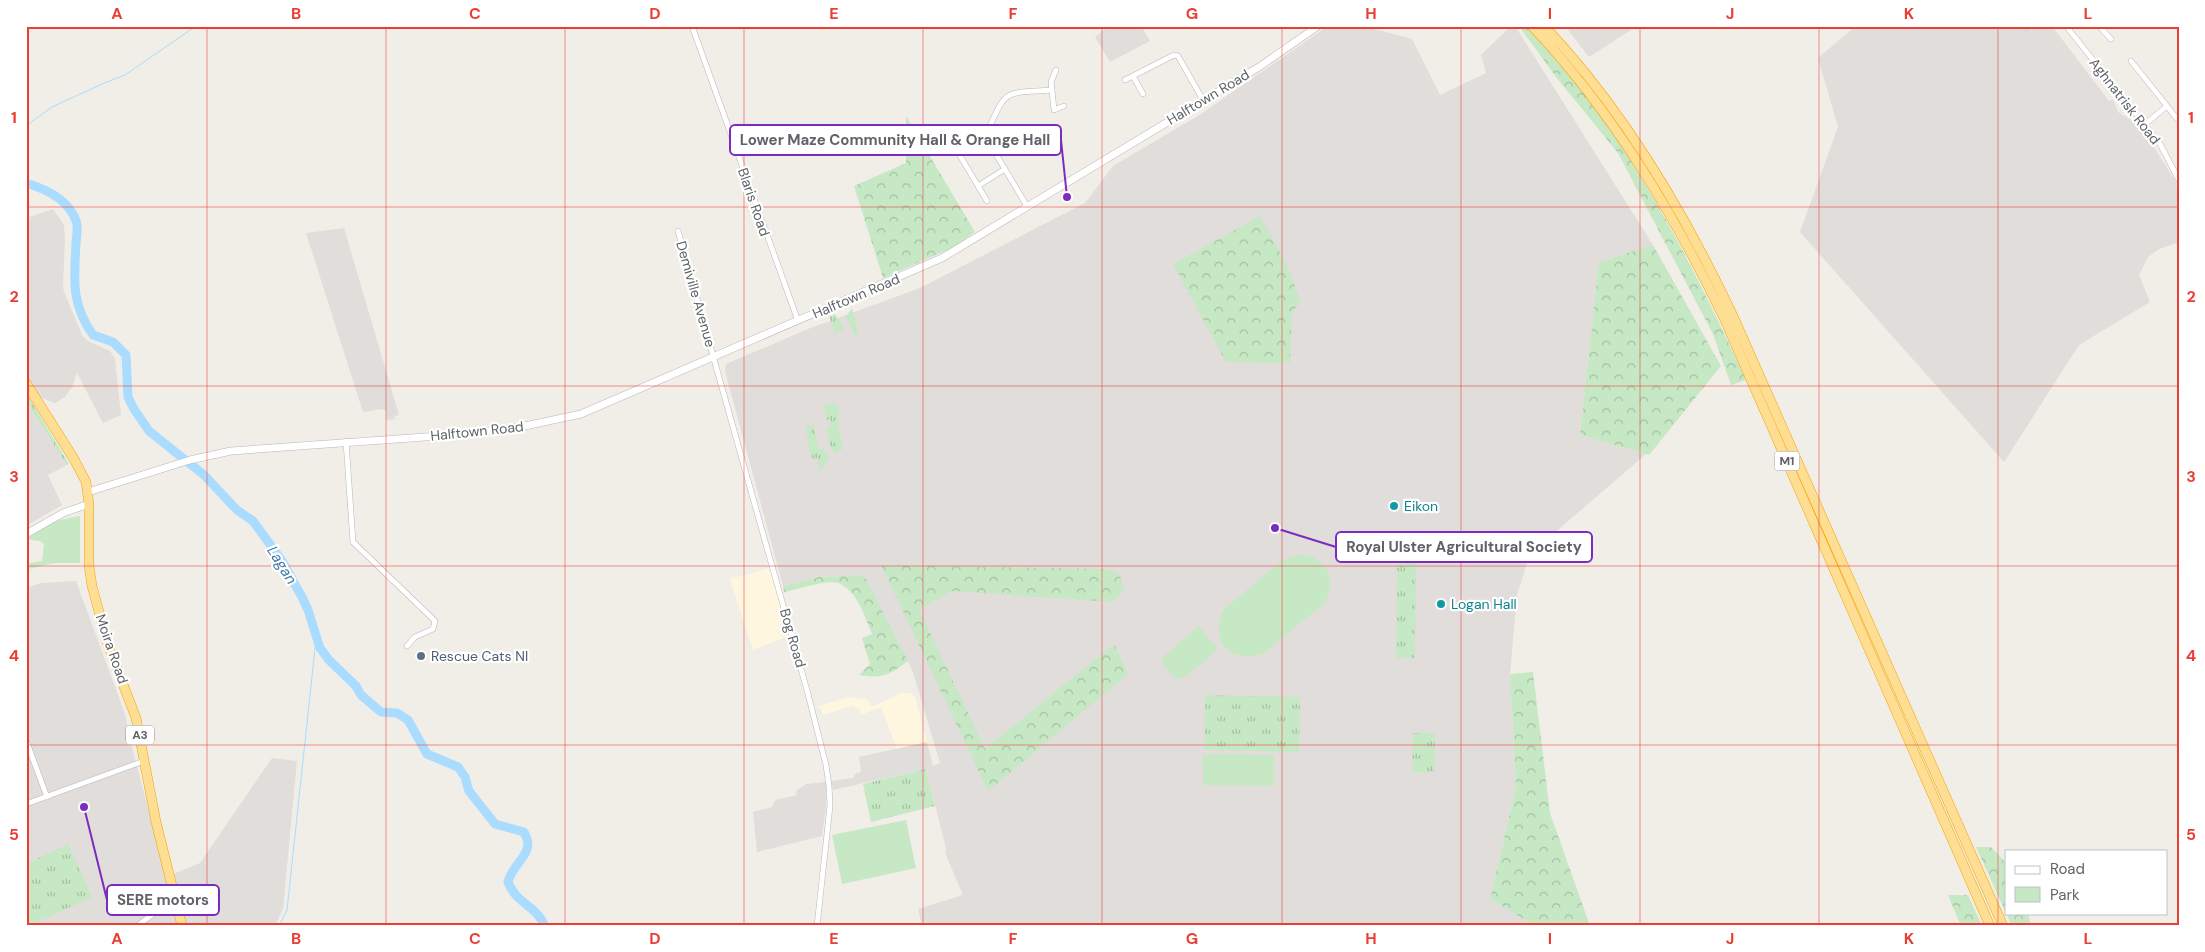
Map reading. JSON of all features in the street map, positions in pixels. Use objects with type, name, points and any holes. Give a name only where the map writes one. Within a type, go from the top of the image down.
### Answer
[{"type":"highway","name":"M1","points":[[1532,26],[1610,122],[1663,202],[1694,255],[1733,337],[1990,926]]},
{"type":"highway","name":"M1","points":[[1544,26],[1584,73],[1640,148],[1701,251],[1741,334],[2003,926]]},
{"type":"highway","name":"Moira Road","points":[[26,383],[74,459],[85,481],[90,504],[89,566],[92,586],[108,645],[136,718],[156,822],[182,926]]},
{"type":"street","name":"Blaris Road","points":[[692,26],[798,321]]},
{"type":"street","name":"Halftown Road","points":[[88,492],[202,456],[242,450],[346,441],[467,434],[555,421],[581,414],[942,258],[1283,51],[1318,26]]},
{"type":"street","name":"Aghnatrisk Road","points":[[2066,26],[2160,144],[2179,180]]},
{"type":"street","points":[[2099,26],[2111,39]]},
{"type":"street","points":[[1125,80],[1174,55],[1178,56],[1202,100]]},
{"type":"street","points":[[2131,61],[2177,119]]},
{"type":"street","points":[[1056,70],[1051,82],[1054,110],[1064,106]]},
{"type":"street","points":[[1133,76],[1143,94]]},
{"type":"street","points":[[1027,206],[985,136],[999,104],[1008,95],[1016,92],[1052,90]]},
{"type":"street","points":[[2144,124],[2167,106]]},
{"type":"street","points":[[956,149],[987,201]]},
{"type":"street","points":[[978,186],[1005,169]]},
{"type":"street","name":"Demiville Avenue","points":[[678,231],[713,356]]},
{"type":"street","name":"Bog Road","points":[[713,356],[801,667],[826,765],[830,806],[817,926]]},
{"type":"street","points":[[346,441],[353,542],[435,621],[433,629],[415,637],[407,646]]},
{"type":"street","points":[[26,534],[48,520],[77,507],[90,504]]},
{"type":"street","points":[[26,740],[47,797]]},
{"type":"street","points":[[26,804],[144,761]]},
{"type":"street","points":[[137,926],[156,911],[176,902]]},
{"type":"shaded area","points":[[1109,26],[1141,26],[1150,41],[1110,62],[1095,37]]},
{"type":"shaded area","points":[[1328,26],[1364,26],[1412,39],[1440,95],[1486,73],[1481,55],[1511,26],[1515,26],[1653,245],[1599,262],[1580,435],[1646,454],[1530,554],[1517,595],[1510,674],[1516,787],[1490,899],[1535,926],[922,926],[918,909],[963,895],[945,853],[946,848],[926,769],[833,790],[831,781],[853,778],[855,774],[861,772],[859,757],[927,742],[933,766],[940,763],[913,672],[864,575],[819,577],[783,586],[725,371],[726,364],[808,329],[920,288],[1085,203],[1113,166],[1201,114]]},
{"type":"shaded area","points":[[1565,26],[1637,26],[1589,57]]},
{"type":"shaded area","points":[[1856,26],[2052,26],[2109,101],[2113,99],[2118,112],[2133,121],[2155,149],[2176,182],[2179,204],[2179,242],[2159,249],[2148,257],[2139,275],[2150,302],[2079,345],[2004,462],[1800,232],[1838,127],[1818,58]]},
{"type":"shaded area","points":[[53,209],[64,225],[63,288],[67,299],[82,335],[88,341],[110,351],[115,359],[121,415],[103,423],[77,373],[72,387],[65,397],[55,403],[39,397],[26,377],[26,218]]},
{"type":"shaded area","points":[[344,228],[399,415],[394,416],[395,419],[386,420],[386,411],[382,409],[363,412],[306,233]]},
{"type":"shaded area","points":[[26,402],[67,465],[48,475],[62,505],[26,526]]},
{"type":"shaded area","points":[[770,568],[789,636],[753,650],[730,579]]},
{"type":"shaded area","points":[[76,581],[125,714],[166,877],[200,863],[272,758],[297,761],[283,908],[275,926],[26,926],[26,588],[41,583]]},
{"type":"shaded area","points":[[901,693],[910,693],[915,697],[927,742],[897,749],[881,707],[861,715],[859,709],[852,706],[823,715],[821,709],[816,707],[848,697],[867,699],[872,707]]},
{"type":"shaded area","points":[[826,782],[826,806],[822,836],[757,852],[753,812],[772,807],[775,800],[797,795],[796,791],[806,784]]},
{"type":"green space","points":[[1519,26],[1526,26],[1589,100],[1640,175],[1696,276],[1746,380],[1731,385],[1713,334],[1618,153],[1556,77]]},
{"type":"green space","points":[[906,116],[975,232],[952,248],[883,278],[854,186],[906,163]]},
{"type":"green space","points":[[1260,216],[1287,265],[1301,302],[1292,312],[1290,363],[1226,362],[1173,264]]},
{"type":"green space","points":[[1653,245],[1721,366],[1649,455],[1580,435],[1599,262]]},
{"type":"green space","points":[[852,308],[859,334],[855,335],[846,317]]},
{"type":"green space","points":[[835,314],[844,328],[833,334],[834,328],[829,317]]},
{"type":"green space","points":[[26,393],[69,464],[67,465],[26,402]]},
{"type":"green space","points":[[835,403],[839,408],[839,428],[843,449],[836,453],[829,442],[827,428],[831,427],[830,419],[826,420],[824,404]]},
{"type":"green space","points":[[814,426],[818,449],[823,449],[829,457],[821,471],[817,458],[811,459],[806,427]]},
{"type":"green space","points":[[80,516],[80,563],[54,563],[28,569],[30,563],[42,561],[44,544],[28,538],[54,521]]},
{"type":"green space","points":[[1397,553],[1416,553],[1415,658],[1396,658]]},
{"type":"green space","points":[[1301,554],[1318,560],[1328,571],[1330,586],[1325,603],[1264,653],[1242,656],[1226,648],[1221,640],[1219,631],[1224,609],[1282,561]]},
{"type":"green space","points":[[881,565],[1107,569],[1120,575],[1124,591],[1113,602],[953,591],[919,609],[985,749],[1114,644],[1128,674],[988,791]]},
{"type":"green space","points":[[864,575],[908,661],[896,670],[880,676],[859,675],[870,664],[862,638],[872,634],[855,598],[845,587],[833,582],[784,592],[783,586],[819,577]]},
{"type":"green space","points":[[1199,626],[1218,650],[1182,679],[1176,679],[1163,665],[1162,658]]},
{"type":"green space","points":[[1533,672],[1550,813],[1590,926],[1535,926],[1490,899],[1516,787],[1510,674]]},
{"type":"green space","points":[[1205,695],[1300,697],[1299,752],[1204,750]]},
{"type":"green space","points":[[1413,733],[1435,733],[1434,772],[1412,772]]},
{"type":"green space","points":[[1203,754],[1274,755],[1274,786],[1203,785]]},
{"type":"green space","points":[[926,769],[935,806],[871,822],[863,784]]},
{"type":"green space","points":[[906,820],[916,868],[842,884],[832,835]]},
{"type":"green space","points":[[68,844],[92,897],[31,925],[26,914],[26,864]]},
{"type":"green space","points":[[1976,847],[1991,847],[2005,862],[2005,911]]},
{"type":"green space","points":[[1948,895],[1968,895],[1982,926],[1961,926]]},
{"type":"green space","points":[[2006,914],[2028,914],[2031,926],[2012,926]]},
{"type":"waterway","points":[[26,126],[52,107],[125,75],[196,26]]},
{"type":"waterway","points":[[2025,32],[2030,28]]},
{"type":"waterway","name":"Lagan","points":[[26,183],[56,196],[73,214],[77,226],[75,257],[77,302],[93,335],[113,342],[126,355],[128,397],[149,431],[204,475],[237,510],[253,521],[282,561],[302,597],[320,648],[329,660],[356,686],[361,695],[381,712],[397,713],[408,720],[427,754],[458,767],[465,777],[469,791],[495,824],[524,832],[528,846],[523,857],[514,868],[508,882],[516,895],[536,913],[545,926]]},
{"type":"waterway","points":[[279,926],[287,910],[316,639]]},
{"type":"place","name":"Lower Maze Community Hall & Orange Hall","points":[[1067,197]]},
{"type":"place","name":"Eikon","points":[[1394,506]]},
{"type":"place","name":"Royal Ulster Agricultural Society","points":[[1275,528]]},
{"type":"place","name":"Logan Hall","points":[[1441,604]]},
{"type":"place","name":"Rescue Cats NI","points":[[421,656]]},
{"type":"place","name":"SERE motors","points":[[84,807]]}]
